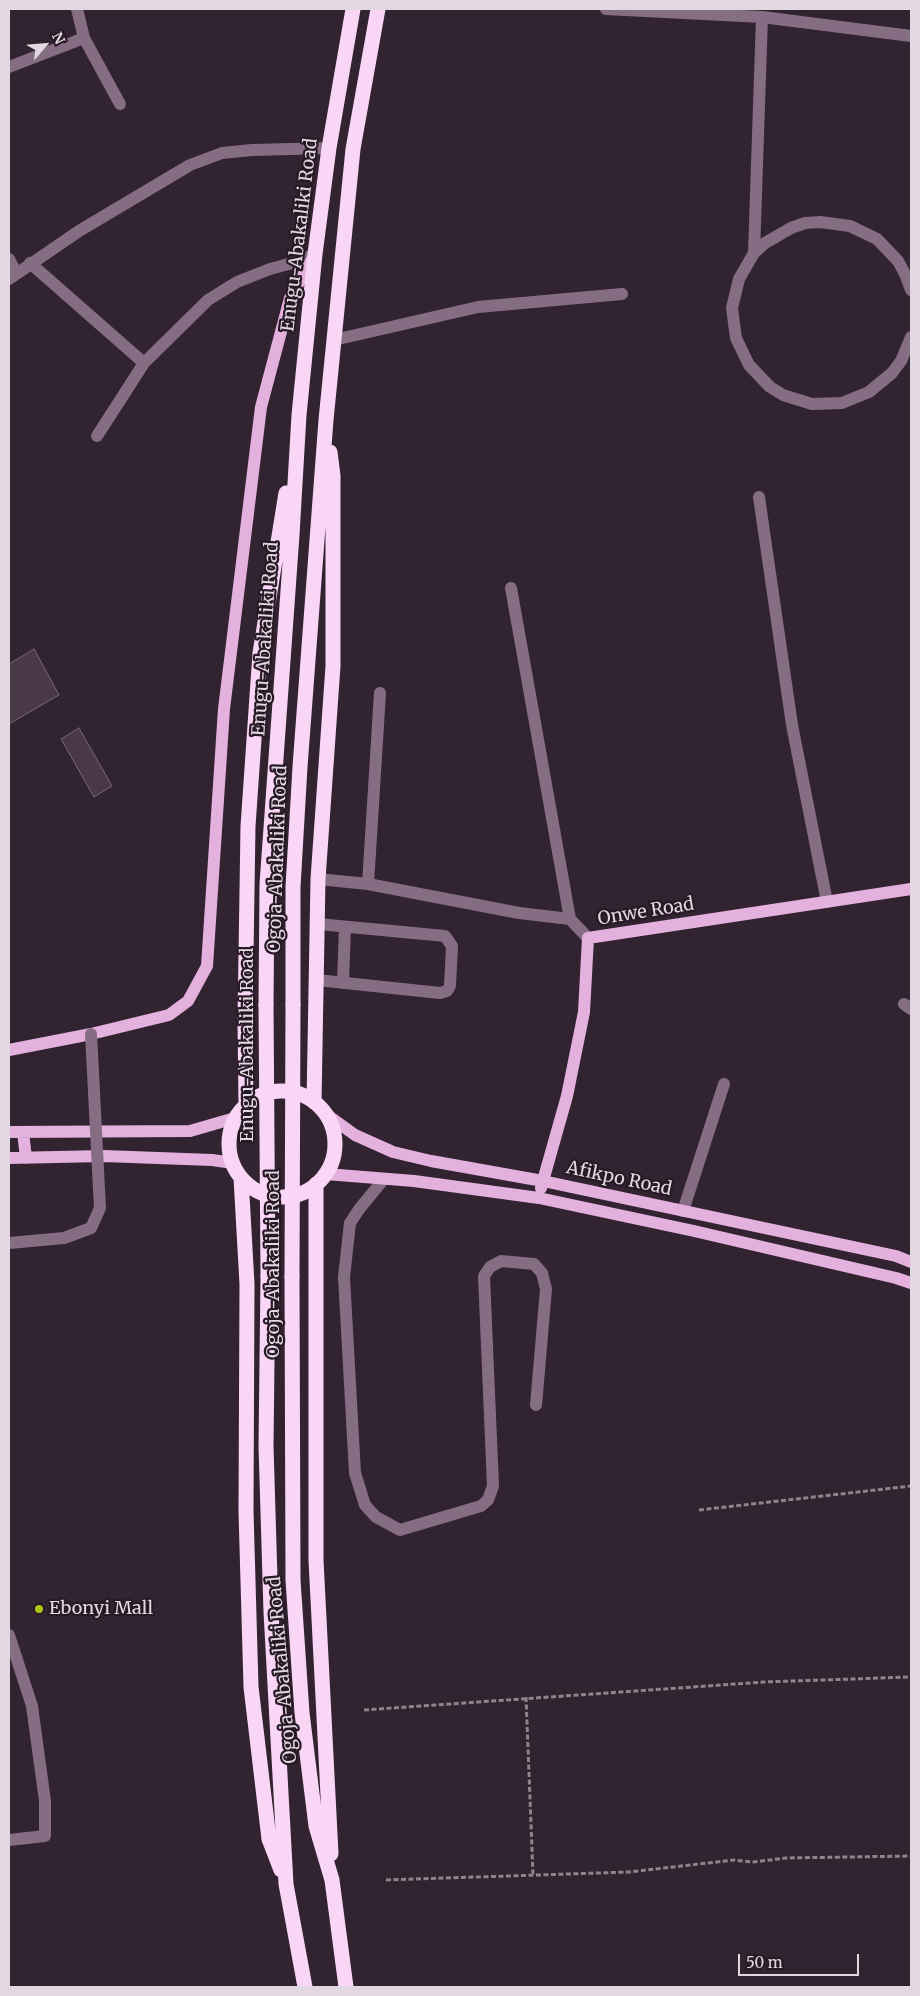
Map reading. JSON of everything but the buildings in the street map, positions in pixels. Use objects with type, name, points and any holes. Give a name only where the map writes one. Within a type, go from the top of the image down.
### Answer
[{"type":"highway","name":"Enugu-Abakaliki Road","points":[[268,1276],[266,884],[292,535],[298,415],[315,254],[353,9]]},
{"type":"highway","points":[[314,1102],[318,879],[333,666],[333,476],[326,420],[354,150],[378,9]]},
{"type":"highway","points":[[246,1104],[245,1020],[248,826],[260,653],[298,415]]},
{"type":"highway","name":"Ogoja-Abakaliki Road","points":[[326,420],[293,887],[293,1580],[302,1713],[316,1826],[332,1880],[346,1987]]},
{"type":"highway","points":[[273,1091],[288,1091],[302,1095],[314,1102],[326,1114],[333,1128],[335,1144],[332,1160],[321,1179],[298,1194],[277,1197],[258,1191],[241,1178],[233,1163],[229,1148],[230,1133],[235,1118],[246,1104],[258,1096],[273,1091]]},
{"type":"highway","points":[[241,1178],[247,1284],[246,1511],[251,1687],[269,1839],[286,1884]]},
{"type":"highway","points":[[321,1179],[316,1560],[332,1880]]},
{"type":"highway","name":"Ogoja-Abakaliki Road","points":[[268,1276],[266,1446],[271,1612],[286,1884],[305,1987]]},
{"type":"main road","points":[[9,1050],[91,1034],[169,1015],[188,1001],[207,966],[224,709],[261,407],[290,298],[315,254]]},
{"type":"main road","name":"Onwe Road","points":[[539,1198],[567,1096],[584,1012],[588,938],[911,889]]},
{"type":"main road","name":"Afikpo Road","points":[[326,1114],[355,1135],[393,1152],[431,1161],[543,1181],[896,1256],[911,1262]]},
{"type":"main road","points":[[9,1132],[190,1131],[235,1118]]},
{"type":"main road","points":[[23,1132],[26,1158]]},
{"type":"main road","points":[[9,1158],[104,1156],[212,1160],[233,1163]]},
{"type":"main road","name":"Afikpo Road","points":[[321,1179],[384,1179],[539,1198],[694,1231],[911,1283]]},
{"type":"street","points":[[77,9],[84,38],[98,60],[120,104]]},
{"type":"street","points":[[606,9],[762,17],[911,36]]},
{"type":"street","points":[[754,253],[762,17]]},
{"type":"street","points":[[9,67],[84,38]]},
{"type":"street","points":[[9,259],[12,276],[78,231],[190,165],[222,153],[330,148]]},
{"type":"street","points":[[911,290],[906,274],[888,249],[877,239],[850,226],[835,222],[805,223],[777,234],[754,253],[739,279],[732,308],[733,324],[738,345],[749,366],[770,387],[783,395],[812,404],[827,404],[856,399],[882,384],[901,361],[911,337]]},
{"type":"street","points":[[98,436],[144,363],[208,300],[237,282],[315,254]]},
{"type":"street","points":[[30,263],[144,363]]},
{"type":"street","points":[[334,340],[478,308],[622,294]]},
{"type":"street","points":[[759,497],[792,725],[827,902]]},
{"type":"street","points":[[511,588],[570,919],[588,938]]},
{"type":"street","points":[[368,884],[380,693]]},
{"type":"street","points":[[318,879],[368,884],[519,913],[570,919]]},
{"type":"street","points":[[317,980],[440,993],[447,991],[450,986],[452,954],[452,946],[445,936],[318,924]]},
{"type":"street","points":[[344,983],[346,927]]},
{"type":"street","points":[[9,1243],[64,1238],[91,1228],[100,1208],[91,1034]]},
{"type":"street","points":[[683,1211],[724,1084]]},
{"type":"street","points":[[384,1179],[360,1208],[350,1224],[344,1277],[355,1473],[366,1506],[376,1517],[400,1530],[481,1506],[488,1500],[492,1486],[484,1276],[490,1267],[501,1261],[534,1264],[542,1273],[546,1289],[536,1405]]},
{"type":"street","points":[[9,1635],[32,1706],[45,1801],[45,1836],[9,1840]]},
{"type":"path","points":[[699,1510],[911,1486]]},
{"type":"path","points":[[364,1710],[526,1697],[764,1682],[911,1677]]},
{"type":"path","points":[[526,1697],[534,1875]]},
{"type":"path","points":[[386,1880],[628,1872],[734,1860],[753,1862],[786,1858],[911,1856]]},
{"type":"place","name":"Ebonyi Mall","points":[[39,1609]]}]
